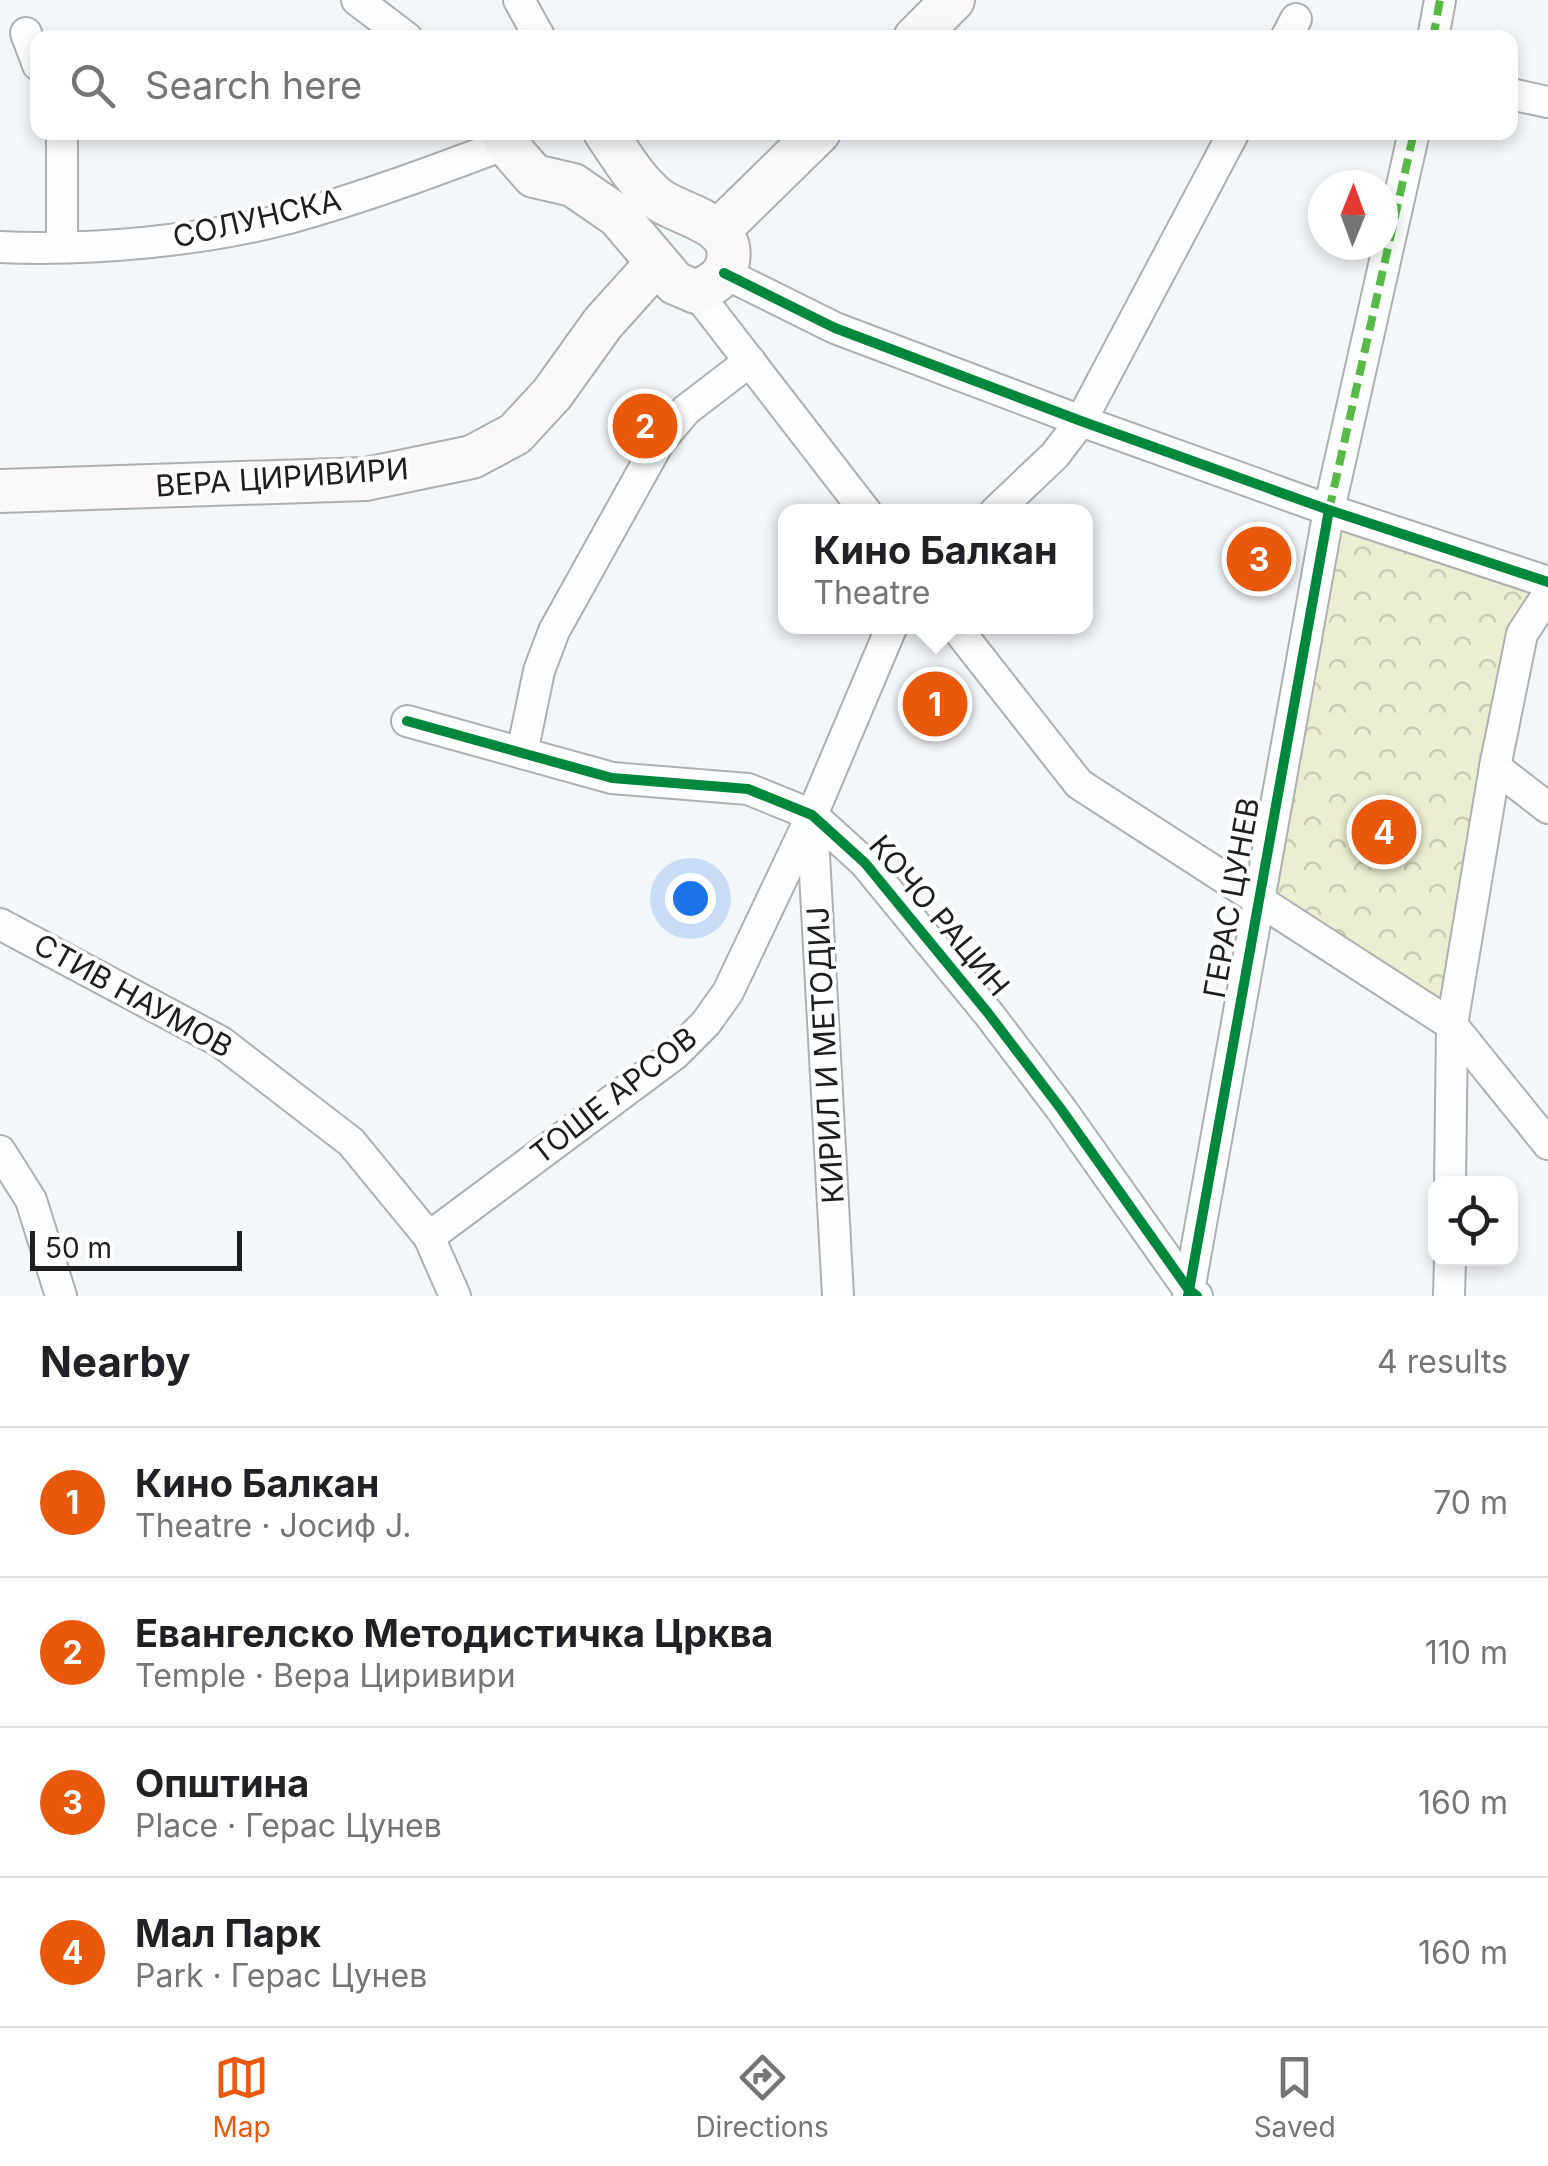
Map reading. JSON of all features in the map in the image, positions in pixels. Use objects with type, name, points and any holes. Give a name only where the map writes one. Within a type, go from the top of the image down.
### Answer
[{"type":"main road","points":[[923,30],[953,0]]},
{"type":"main road","points":[[506,140],[534,176],[573,185],[618,216],[675,283],[710,283],[728,259],[727,242],[718,232],[658,199],[610,140]]},
{"type":"main road","points":[[718,232],[810,140]]},
{"type":"main road","name":"ВЕРА ЦИРИВИРИ","points":[[0,491],[366,479],[472,456],[515,434],[552,394],[603,323],[657,263]]},
{"type":"street","points":[[357,0],[396,30]]},
{"type":"street","points":[[519,0],[536,30]]},
{"type":"street","points":[[1434,30],[1440,0]]},
{"type":"street","points":[[26,33],[30,44]]},
{"type":"street","points":[[1518,96],[1548,102]]},
{"type":"street","points":[[62,140],[62,246]]},
{"type":"street","name":"СОЛУНСКА","points":[[0,247],[153,242],[286,219],[408,180],[499,140]]},
{"type":"street","points":[[1003,504],[1055,455],[1081,421],[1230,140]]},
{"type":"street","name":"ГЕРАС ЦУНЕВ","points":[[1191,1294],[1257,900],[1329,510],[1412,140]]},
{"type":"street","points":[[710,283],[1329,510],[1548,582]]},
{"type":"street","points":[[710,283],[750,361],[860,504]]},
{"type":"street","points":[[522,753],[539,672],[554,631],[658,442],[686,410],[750,361]]},
{"type":"street","points":[[1450,1176],[1452,1025],[1495,767],[1522,634],[1548,594]]},
{"type":"street","name":"ТОШЕ АРСОВ","points":[[429,1237],[675,1054],[706,1023],[728,992],[812,814],[889,634]]},
{"type":"street","points":[[961,634],[1080,784],[1452,1025],[1548,1144]]},
{"type":"street","name":"КОЧО РАЦИН","points":[[407,721],[612,778],[748,789],[812,814],[865,863],[988,1013],[1191,1294]]},
{"type":"street","points":[[1495,767],[1548,808]]},
{"type":"street","name":"КИРИЛ И МЕТОДИЈ","points":[[812,814],[838,1296]]},
{"type":"street","name":"СТИВ НАУМОВ","points":[[0,924],[221,1042],[352,1142],[429,1237],[456,1296]]},
{"type":"street","points":[[0,1152],[31,1200],[61,1296]]},
{"type":"street","points":[[1449,1296],[1450,1266]]},
{"type":"green space","points":[[1329,510],[1536,577],[1452,1025],[1275,897]]},
{"type":"marked path","points":[[1434,30],[1440,0]]},
{"type":"marked path","points":[[1329,510],[1412,140]]},
{"type":"cycle path","points":[[724,273],[835,328],[1081,421],[1329,510],[1548,582]]},
{"type":"cycle path","points":[[1188,1296],[1329,510]]},
{"type":"cycle path","points":[[407,721],[612,778],[748,789],[812,815],[865,863],[988,1013],[1197,1296]]},
{"type":"place","name":"Евангелско Методистичка Црква","points":[[645,426]]},
{"type":"place","name":"Општина","points":[[1259,559]]},
{"type":"place","name":"Кино Балкан","points":[[935,704]]},
{"type":"place","name":"Мал Парк","points":[[1384,832]]}]
